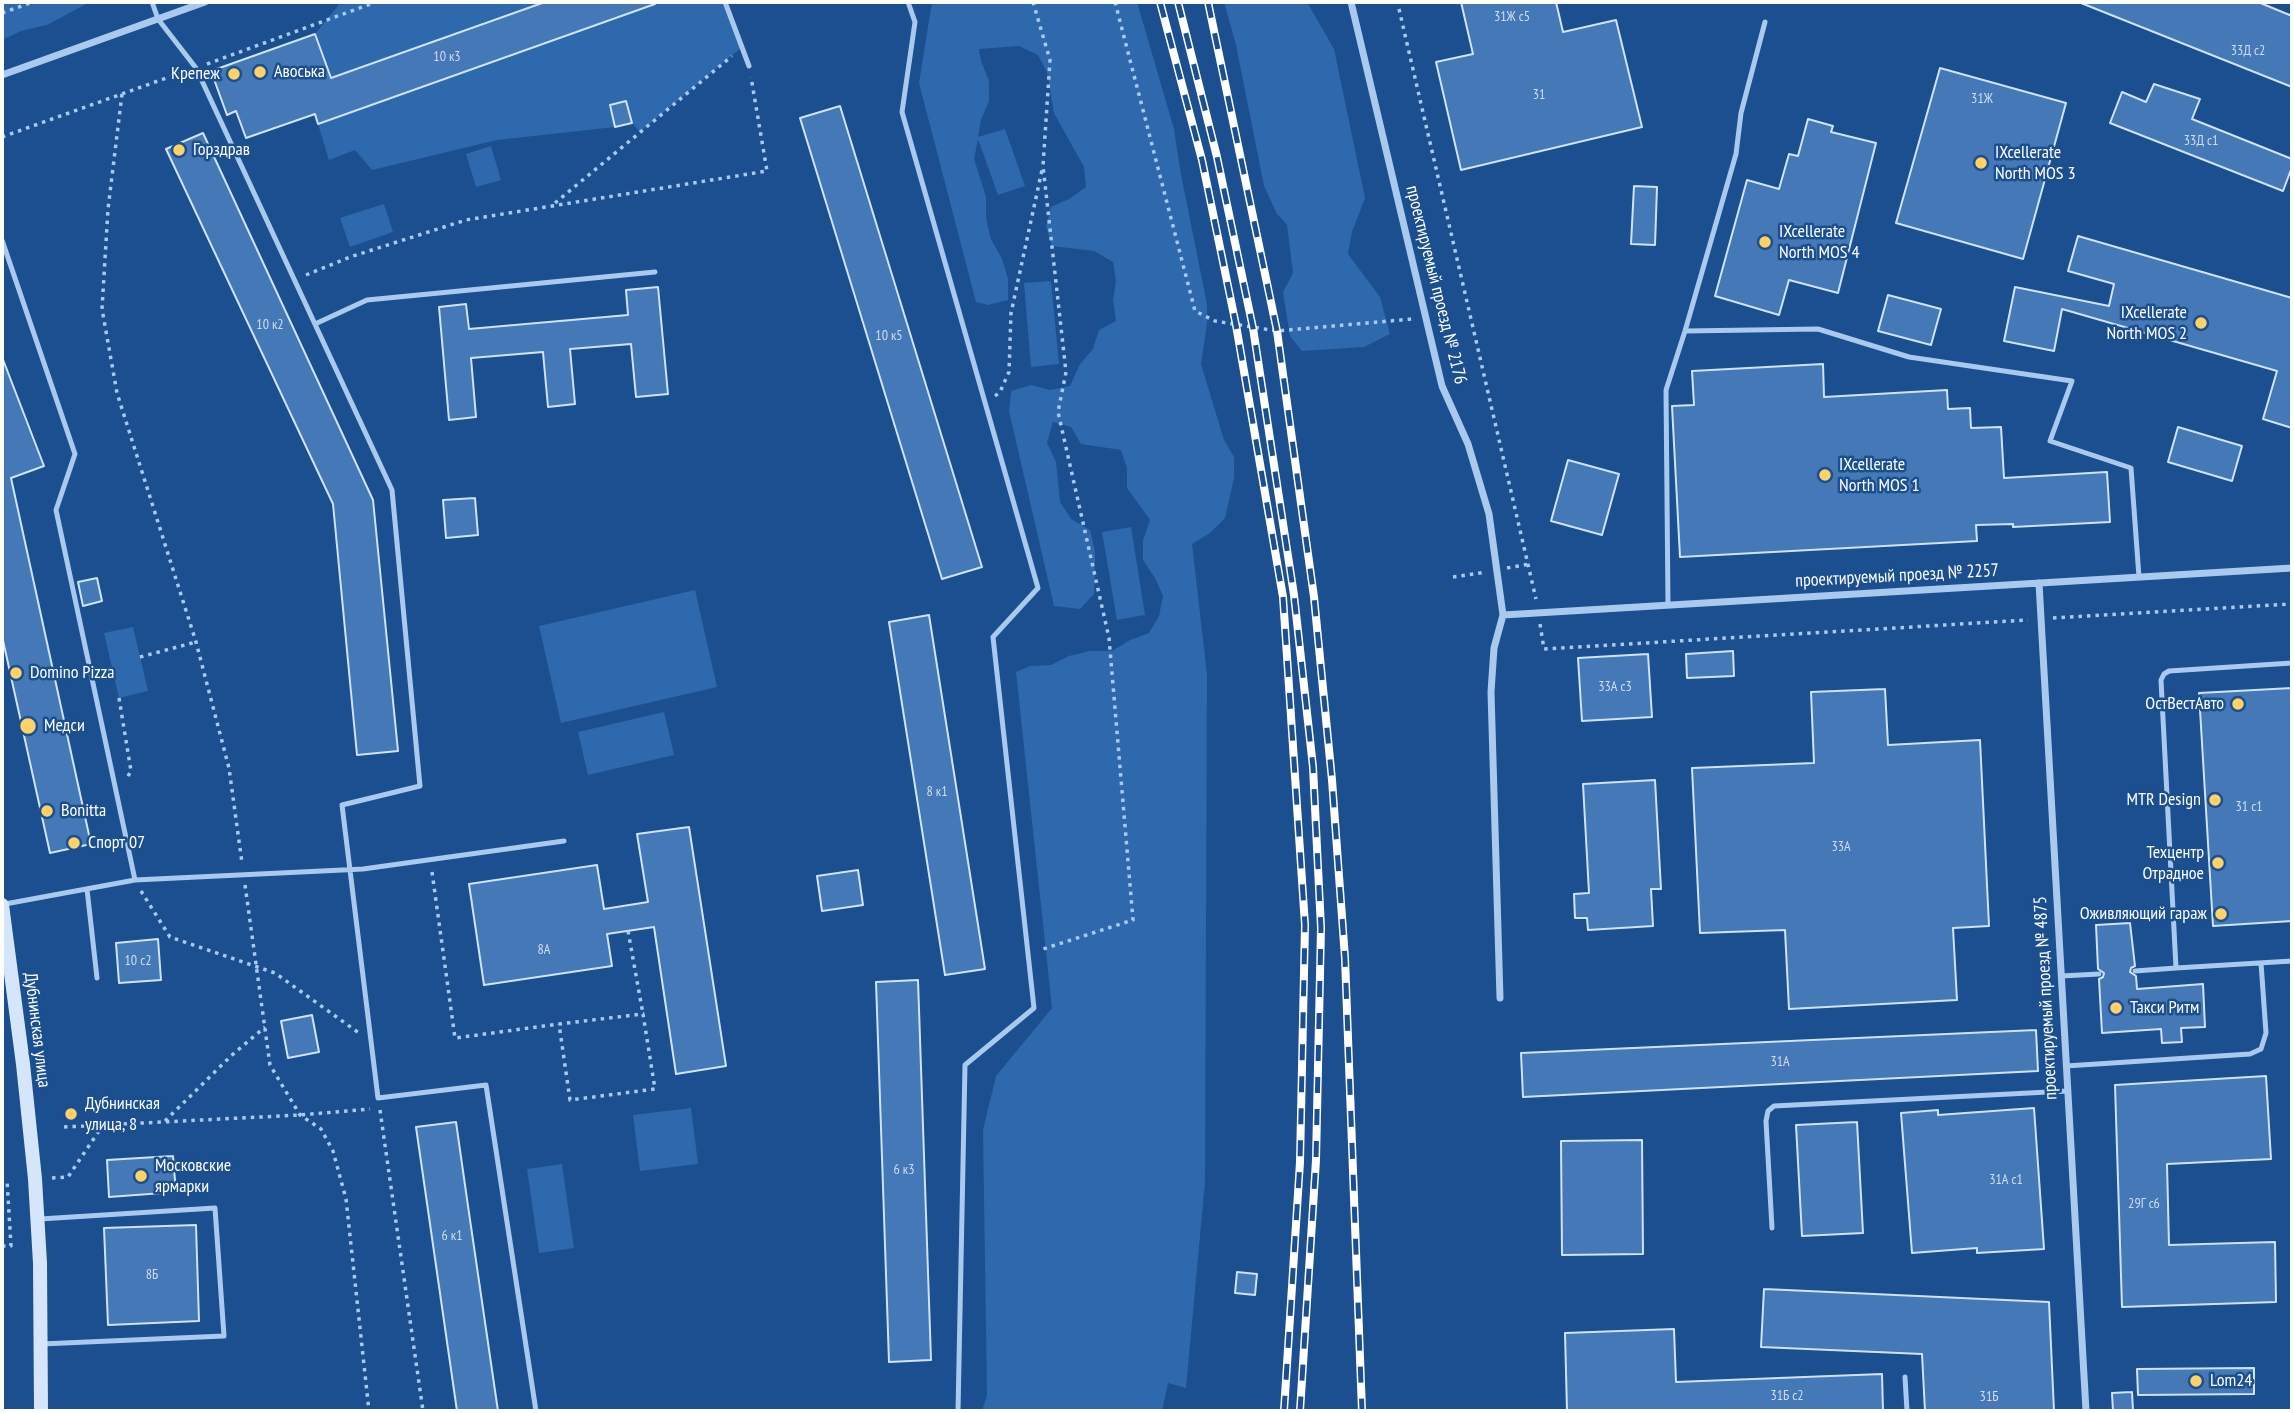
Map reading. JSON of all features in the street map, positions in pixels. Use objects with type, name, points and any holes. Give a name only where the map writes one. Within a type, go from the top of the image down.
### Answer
[{"type":"main road","name":"Дубнинская улица","points":[[2,905],[23,1064],[37,1219],[41,1411]]},
{"type":"street","points":[[2,75],[205,2]]},
{"type":"street","name":"проектируемый проезд № 2176","points":[[1351,2],[1442,386],[1468,444],[1489,514],[1503,615]]},
{"type":"street","name":"проектируемый проезд № 2257","points":[[1503,615],[2292,568]]},
{"type":"street","name":"проектируемый проезд № 4875","points":[[2039,583],[2085,1411]]},
{"type":"street","points":[[1500,998],[1491,692],[1494,648],[1503,615]]},
{"type":"lane","points":[[152,2],[158,19],[196,68],[393,490],[420,786],[342,804],[378,1098],[486,1085],[536,1411]]},
{"type":"lane","points":[[725,2],[749,66]]},
{"type":"lane","points":[[908,2],[915,22],[902,112],[1038,588],[993,637],[1034,1007],[965,1065],[958,1411]]},
{"type":"lane","points":[[1668,605],[1666,390],[1736,154],[1741,113],[1765,22]]},
{"type":"lane","points":[[2,240],[75,454],[56,510],[135,880]]},
{"type":"lane","points":[[315,324],[367,300],[655,272]]},
{"type":"lane","points":[[1685,331],[1818,329],[1909,357],[2072,381],[2050,441],[2132,468],[2139,577]]},
{"type":"lane","points":[[2176,968],[2161,680],[2169,671],[2292,663]]},
{"type":"lane","points":[[2,905],[135,880],[350,869],[564,841]]},
{"type":"lane","points":[[88,889],[97,978]]},
{"type":"lane","points":[[2136,971],[2292,961]]},
{"type":"lane","points":[[2066,1066],[2250,1054],[2261,1049],[2266,1033],[2261,963]]},
{"type":"lane","points":[[2061,976],[2099,974]]},
{"type":"lane","points":[[1772,1228],[1766,1121],[1768,1111],[1774,1106],[2067,1091]]},
{"type":"lane","points":[[37,1219],[215,1208],[224,1336],[41,1344]]},
{"type":"lane","points":[[1905,1377],[1907,1411]]},
{"type":"path","points":[[9,2],[13,9]]},
{"type":"path","points":[[2,13],[33,2]]},
{"type":"path","points":[[985,404],[1000,392],[1009,372],[1011,313],[1043,166],[1050,60],[1032,2]]},
{"type":"path","points":[[1115,2],[1195,311],[1215,321],[1277,331],[1427,318]]},
{"type":"path","points":[[1399,9],[1534,584],[1544,649],[2292,604]]},
{"type":"path","points":[[553,204],[742,47]]},
{"type":"path","points":[[294,279],[350,257],[466,220],[767,171],[749,66]]},
{"type":"path","points":[[122,94],[108,209],[102,309],[117,393],[197,642],[229,768],[270,1065],[300,1115],[321,1129],[333,1152],[346,1199],[369,1411]]},
{"type":"path","points":[[1028,954],[1133,920],[1109,638],[1058,412],[1066,372],[1043,166]]},
{"type":"path","points":[[140,656],[197,642]]},
{"type":"path","points":[[117,795],[131,771],[119,698]]},
{"type":"path","points":[[430,859],[455,1038],[643,1014]]},
{"type":"path","points":[[135,880],[170,937],[275,973],[371,1042]]},
{"type":"path","points":[[559,1024],[570,1100],[655,1089],[628,931]]},
{"type":"path","points":[[164,1122],[232,1055],[265,1027]]},
{"type":"path","points":[[64,1128],[380,1108],[423,1411]]},
{"type":"path","points":[[52,1178],[68,1177],[103,1125]]},
{"type":"path","points":[[2,1246],[11,1246],[6,1180]]},
{"type":"shaded area","points":[[2,2],[90,2],[47,25],[21,31],[2,40]]},
{"type":"shaded area","points":[[341,2],[545,2],[331,78],[315,34]]},
{"type":"shaded area","points":[[662,2],[725,2],[742,47],[640,132],[632,123],[626,101],[610,105],[615,127],[497,140],[372,170],[355,150],[329,160],[318,124]]},
{"type":"shaded area","points":[[932,2],[1137,2],[1174,129],[1207,304],[1201,364],[1224,440],[1234,457],[1234,478],[1225,518],[1210,533],[1192,544],[1207,674],[1205,1182],[1186,1388],[1168,1383],[1162,1411],[982,1411],[987,1395],[983,1130],[996,1076],[1052,1008],[1016,672],[1030,666],[1051,665],[1069,656],[1090,651],[1112,651],[1149,633],[1159,616],[1163,596],[1143,560],[1143,540],[1150,520],[1127,488],[1127,468],[1121,450],[1081,444],[1071,427],[1053,422],[1047,443],[1056,462],[1060,502],[1071,519],[1090,530],[1095,551],[1094,594],[1080,609],[1054,606],[1009,411],[1011,391],[1031,385],[1050,390],[1070,386],[1080,364],[1093,349],[1099,330],[1116,321],[1113,262],[1094,251],[1052,246],[1046,226],[1051,207],[1086,187],[1084,167],[1054,113],[1047,72],[1038,55],[1019,46],[979,49],[989,81],[989,101],[978,137],[1005,129],[1025,186],[998,195],[978,139],[974,159],[986,197],[986,218],[991,239],[1002,259],[1008,279],[1008,300],[988,305],[976,302],[919,83]]},
{"type":"shaded area","points":[[1224,2],[1307,2],[1334,49],[1365,198],[1352,232],[1348,254],[1380,297],[1390,334],[1364,347],[1302,351],[1290,336],[1283,292],[1293,273],[1287,225],[1277,214],[1264,186],[1236,45]]},
{"type":"shaded area","points":[[491,146],[501,180],[476,187],[466,154]]},
{"type":"shaded area","points":[[384,204],[393,232],[350,247],[340,218]]},
{"type":"shaded area","points":[[1051,281],[1059,364],[1031,367],[1024,283]]},
{"type":"shaded area","points":[[1131,527],[1145,615],[1117,620],[1102,532]]},
{"type":"shaded area","points":[[695,590],[717,687],[561,723],[539,626]]},
{"type":"shaded area","points":[[133,627],[148,691],[119,698],[104,633]]},
{"type":"shaded area","points":[[664,712],[674,755],[588,775],[578,732]]},
{"type":"shaded area","points":[[691,1108],[698,1164],[640,1171],[633,1115]]},
{"type":"shaded area","points":[[562,1164],[574,1248],[539,1253],[527,1169]]},
{"type":"building","points":[[545,2],[655,4],[318,124],[315,114],[246,138],[236,111],[227,115],[211,71],[315,34],[331,78]]},
{"type":"building","points":[[1461,2],[1556,2],[1563,32],[1616,20],[1642,127],[1461,170],[1436,62],[1473,54]]},
{"type":"building","points":[[2258,2],[2292,16],[2292,87],[2081,3]]},
{"type":"building","name":"IXcellerate North MOS 3","points":[[1940,68],[2066,103],[2023,259],[1896,223]]},
{"type":"building","points":[[2154,84],[2200,99],[2192,119],[2292,159],[2292,167],[2283,191],[2110,123],[2122,92],[2146,102]]},
{"type":"building","points":[[626,101],[632,123],[615,127],[610,105]]},
{"type":"building","points":[[840,106],[982,567],[942,579],[800,118]]},
{"type":"building","points":[[1808,119],[1833,126],[1831,132],[1876,143],[1838,293],[1789,280],[1779,315],[1715,296],[1747,180],[1779,189],[1789,154],[1798,156]]},
{"type":"building","points":[[203,133],[373,500],[398,751],[357,755],[333,504],[166,149]]},
{"type":"building","points":[[1634,186],[1657,187],[1655,245],[1631,244]]},
{"type":"building","name":"IXcellerate North MOS 2","points":[[2078,236],[2292,298],[2292,428],[2263,419],[2277,371],[2062,309],[2054,351],[2004,341],[2015,287],[2109,306],[2114,284],[2068,271]]},
{"type":"building","points":[[658,287],[668,394],[636,397],[631,344],[570,349],[575,404],[548,407],[543,352],[471,358],[476,417],[449,420],[439,307],[466,304],[469,329],[628,315],[626,290]]},
{"type":"building","points":[[1888,295],[1941,309],[1931,345],[1878,331]]},
{"type":"building","points":[[2,357],[44,466],[11,478],[91,844],[50,853],[2,636]]},
{"type":"building","name":"IXcellerate North MOS 1","points":[[1823,364],[1824,397],[1947,390],[1948,409],[1970,408],[1971,428],[2001,427],[2004,478],[2107,472],[2110,522],[2013,527],[2013,524],[1976,525],[1977,541],[1680,557],[1672,406],[1694,405],[1692,371]]},
{"type":"building","points":[[2178,427],[2242,446],[2232,481],[2168,462]]},
{"type":"building","points":[[1568,460],[1619,474],[1602,535],[1551,521]]},
{"type":"building","points":[[475,498],[478,535],[446,538],[443,500]]},
{"type":"building","points":[[97,578],[102,601],[83,606],[78,582]]},
{"type":"building","points":[[929,615],[985,969],[945,975],[889,622]]},
{"type":"building","points":[[1733,651],[1734,676],[1687,678],[1686,654]]},
{"type":"building","points":[[1648,654],[1652,717],[1582,721],[1578,658]]},
{"type":"building","points":[[2292,688],[2292,921],[2213,926],[2199,693]]},
{"type":"building","points":[[1885,689],[1888,745],[1980,740],[1989,926],[1953,928],[1957,1000],[1789,1009],[1785,930],[1700,933],[1692,768],[1814,763],[1811,692]]},
{"type":"building","points":[[1655,780],[1661,889],[1651,889],[1653,926],[1588,930],[1587,918],[1575,918],[1574,894],[1589,893],[1583,784]]},
{"type":"building","points":[[689,827],[726,1066],[676,1074],[654,927],[607,934],[612,966],[484,985],[469,884],[597,865],[604,909],[648,902],[637,834]]},
{"type":"building","points":[[858,870],[863,905],[822,911],[817,876]]},
{"type":"building","points":[[2130,923],[2135,966],[2130,972],[2136,976],[2137,989],[2203,984],[2205,1027],[2181,1028],[2182,1042],[2162,1043],[2161,1029],[2102,1033],[2099,979],[2104,973],[2098,969],[2096,925]]},
{"type":"building","points":[[158,939],[161,980],[119,983],[116,943]]},
{"type":"building","points":[[918,980],[931,1360],[889,1362],[876,982]]},
{"type":"building","points":[[312,1015],[319,1052],[288,1058],[281,1021]]},
{"type":"building","points":[[2036,1030],[2038,1071],[1523,1097],[1521,1053]]},
{"type":"building","points":[[2266,1076],[2271,1159],[2167,1164],[2169,1245],[2275,1242],[2276,1302],[2122,1307],[2115,1085]]},
{"type":"building","points":[[2034,1108],[2044,1249],[1977,1253],[1977,1248],[1912,1253],[1901,1113],[1938,1110],[1938,1115]]},
{"type":"building","points":[[456,1122],[498,1411],[457,1411],[416,1127]]},
{"type":"building","points":[[1857,1122],[1863,1233],[1802,1236],[1796,1125]]},
{"type":"building","points":[[1642,1140],[1643,1254],[1562,1255],[1561,1141]]},
{"type":"building","name":"Московские ярмарки","points":[[173,1156],[176,1192],[109,1197],[107,1160]]},
{"type":"building","points":[[196,1225],[199,1321],[108,1325],[104,1228]]},
{"type":"building","points":[[1237,1272],[1257,1274],[1255,1295],[1235,1293]]},
{"type":"building","points":[[1764,1289],[2049,1302],[2054,1411],[1925,1411],[1922,1354],[1761,1347]]},
{"type":"building","points":[[1674,1329],[1676,1382],[1882,1374],[1883,1411],[1567,1411],[1565,1333]]},
{"type":"building","name":"Lom24","points":[[2254,1368],[2254,1394],[2138,1395],[2137,1369]]},
{"type":"building","points":[[2132,1392],[2133,1411],[2113,1411],[2112,1393]]},
{"type":"railway","points":[[1160,2],[1202,160],[1236,325],[1283,597],[1305,925],[1300,1162],[1284,1411]]},
{"type":"railway","points":[[1178,2],[1217,157],[1253,328],[1294,595],[1313,767],[1321,928],[1316,1160],[1300,1411]]},
{"type":"railway","points":[[1208,2],[1277,331],[1314,597],[1332,780],[1345,958],[1362,1411]]},
{"type":"place","name":"Авоська","points":[[260,72]]},
{"type":"place","name":"Крепеж","points":[[234,74]]},
{"type":"place","name":"Горздрав","points":[[179,150]]},
{"type":"place","name":"IXcellerate North MOS 3","points":[[1981,163]]},
{"type":"place","name":"IXcellerate North MOS 4","points":[[1765,242]]},
{"type":"place","name":"IXcellerate North MOS 2","points":[[2201,323]]},
{"type":"place","name":"IXcellerate North MOS 1","points":[[1825,475]]},
{"type":"place","name":"Domino Pizza","points":[[16,673]]},
{"type":"place","name":"ОстВестАвто","points":[[2238,704]]},
{"type":"place","name":"Медси","points":[[28,726]]},
{"type":"place","name":"MTR Design","points":[[2215,800]]},
{"type":"place","name":"Bonitta","points":[[47,811]]},
{"type":"place","name":"Спорт 07","points":[[74,843]]},
{"type":"place","name":"Техцентр Отрадное","points":[[2218,863]]},
{"type":"place","name":"Оживляющий гараж","points":[[2221,914]]},
{"type":"place","name":"Такси Ритм","points":[[2116,1008]]},
{"type":"place","name":"Дубнинская улица, 8","points":[[71,1114]]},
{"type":"place","name":"Московские ярмарки","points":[[141,1176]]},
{"type":"place","name":"Lom24","points":[[2196,1381]]}]
